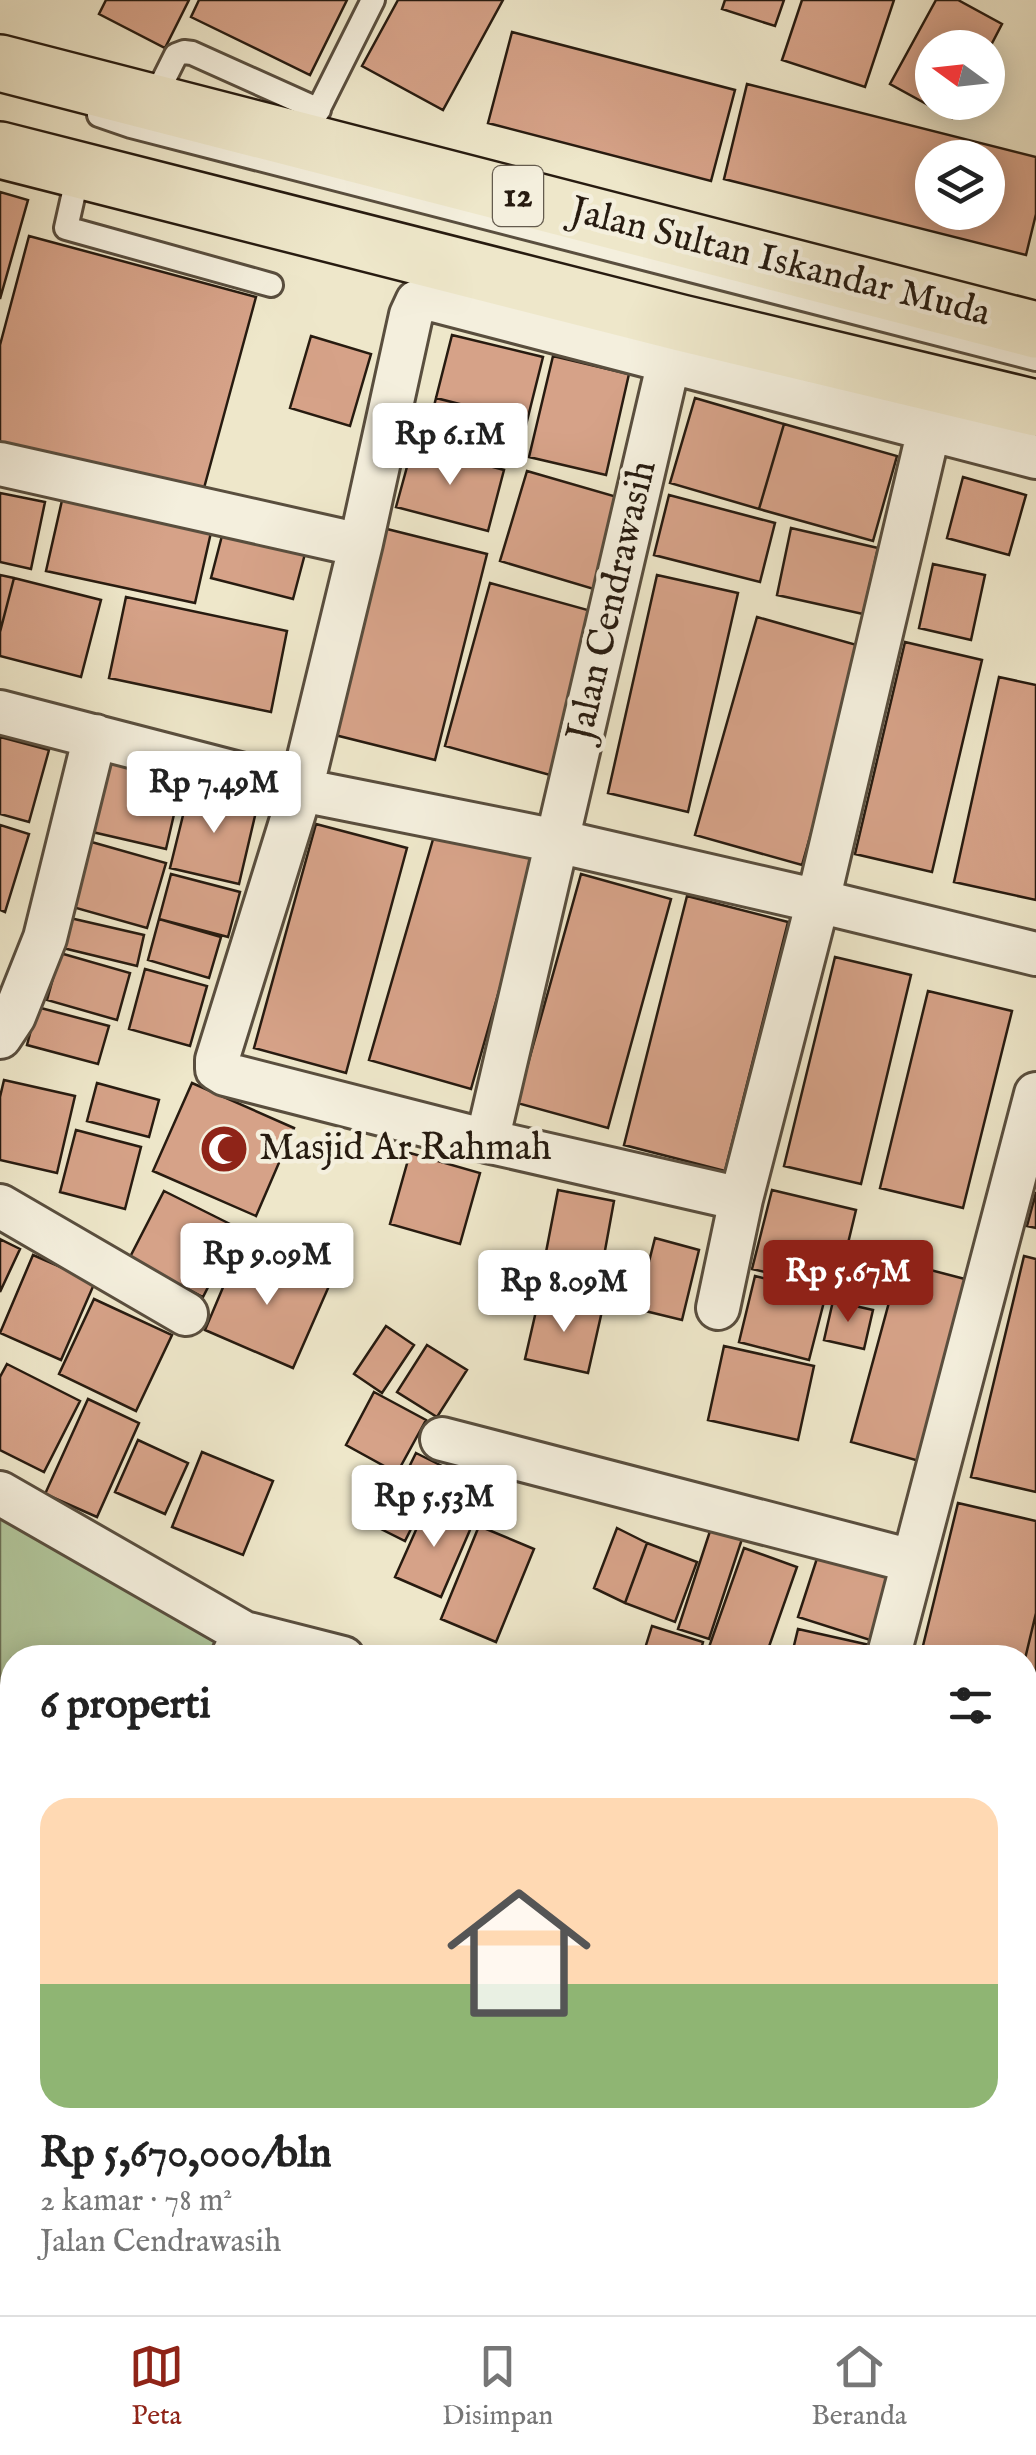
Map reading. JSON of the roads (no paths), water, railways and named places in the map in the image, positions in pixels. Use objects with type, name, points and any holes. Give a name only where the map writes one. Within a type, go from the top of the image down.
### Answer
[{"type":"highway","name":"Jalan Sultan Iskandar Muda","points":[[14,78],[310,126],[788,264],[1036,330]]},
{"type":"highway","name":"Jalan Sultan Iskandar Muda","points":[[0,150],[681,323],[934,406],[1036,408]]},
{"type":"street","points":[[741,1200],[486,1141],[217,1069],[301,790],[411,315],[417,302],[426,298],[669,361],[934,406],[1036,457]]},
{"type":"street","name":"Jalan Cendrawasih","points":[[486,1141],[669,361]]},
{"type":"street","points":[[718,1308],[934,406]]},
{"type":"street","points":[[0,464],[338,540]]},
{"type":"street","points":[[0,712],[301,790],[556,841],[1036,954]]},
{"type":"street","points":[[0,1038],[14,1016],[45,938],[95,736]]},
{"type":"street","points":[[891,1645],[1036,1094]]},
{"type":"street","points":[[0,1206],[186,1314]]},
{"type":"street","points":[[442,1438],[912,1561]]},
{"type":"street","points":[[0,1493],[238,1645]]},
{"type":"lane","points":[[310,126],[373,0]]},
{"type":"lane","points":[[0,84],[14,78]]},
{"type":"lane","points":[[79,109],[131,126],[1036,359]]},
{"type":"lane","points":[[79,170],[66,228],[271,285]]},
{"type":"place","name":"Masjid Ar Rahmah","points":[[224,1149]]}]
